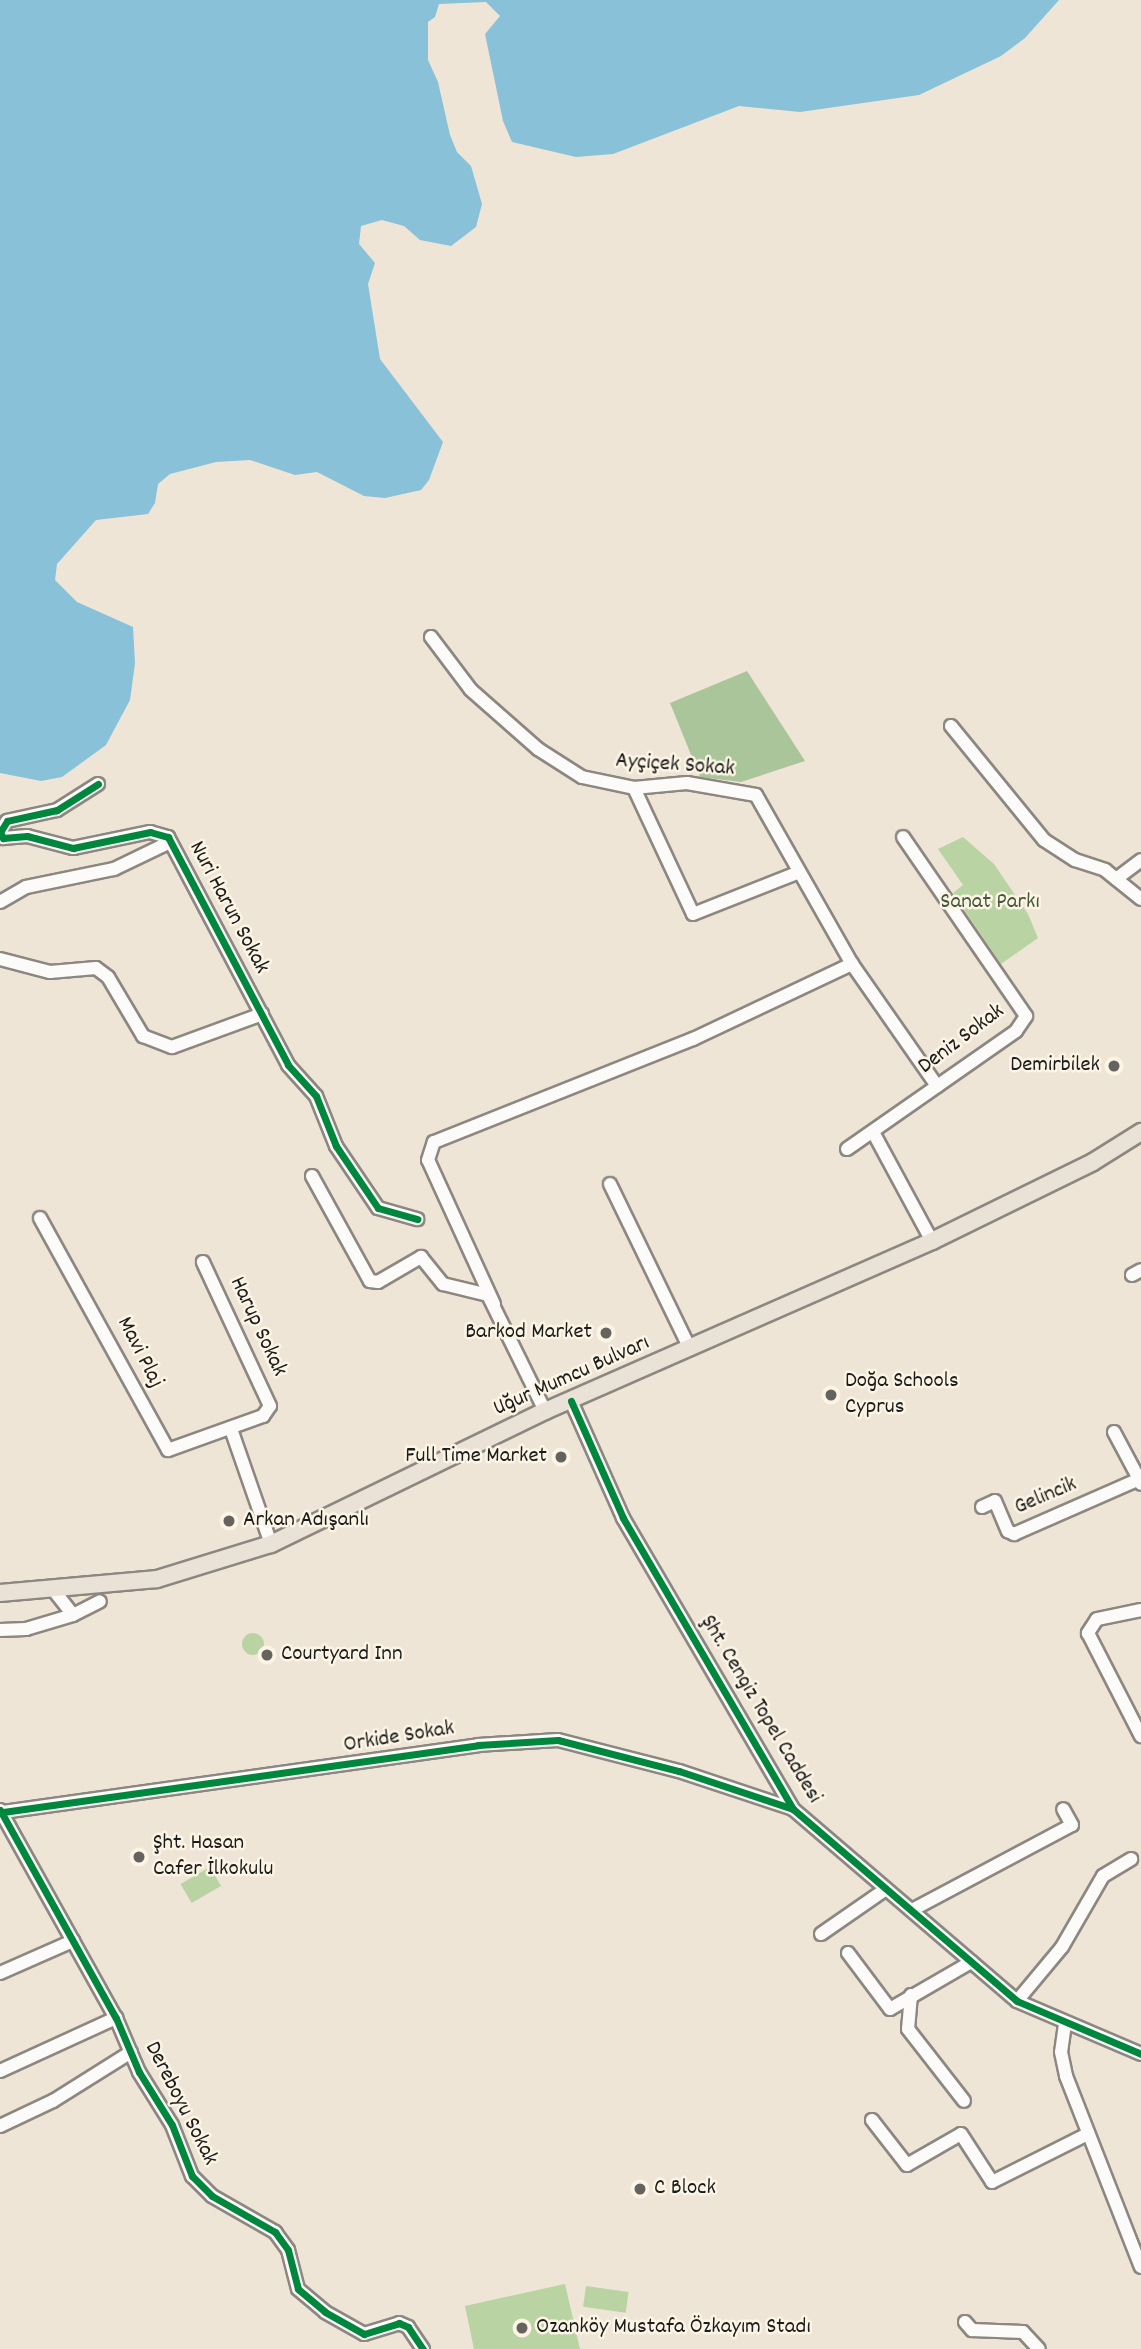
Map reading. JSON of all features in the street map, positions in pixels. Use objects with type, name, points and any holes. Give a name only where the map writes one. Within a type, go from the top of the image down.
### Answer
[{"type":"main road","name":"Uğur Mumcu Bulvarı","points":[[0,1593],[157,1579],[271,1544],[544,1411],[932,1241],[1093,1162],[1141,1132]]},
{"type":"street","name":"Ayçiçek Sokak","points":[[431,637],[471,690],[538,749],[582,777],[634,788],[687,783],[756,795],[797,873],[852,964],[937,1086]]},
{"type":"street","points":[[951,726],[1044,840],[1116,879],[1141,899]]},
{"type":"street","name":"Nuri Harun Sokak","points":[[98,784],[57,810],[8,821],[1,832],[3,838],[27,836],[73,848],[150,832],[170,842],[288,1065],[316,1096],[336,1146],[378,1208],[417,1219]]},
{"type":"street","points":[[634,788],[692,914],[797,873]]},
{"type":"street","name":"Deniz Sokak","points":[[847,1149],[1016,1031],[1026,1016],[903,837]]},
{"type":"street","name":"Nuri Harun Sokak","points":[[0,902],[26,887],[114,869],[170,842]]},
{"type":"street","points":[[1116,879],[1141,860]]},
{"type":"street","points":[[0,959],[50,972],[96,968],[108,977],[143,1036],[172,1047],[262,1014]]},
{"type":"street","points":[[544,1411],[428,1160],[434,1142],[693,1039],[852,964]]},
{"type":"street","points":[[873,1132],[932,1241]]},
{"type":"street","points":[[312,1176],[370,1281],[378,1282],[421,1257],[443,1284],[482,1291],[494,1304]]},
{"type":"street","points":[[610,1184],[690,1349]]},
{"type":"street","name":"Mavi Plaj","points":[[40,1218],[168,1450],[231,1429]]},
{"type":"street","name":"Harup Sokak","points":[[203,1262],[269,1402],[263,1416],[231,1429]]},
{"type":"street","name":"Şht. Cengiz Topel Caddesi","points":[[571,1401],[623,1518],[793,1809],[1017,2001],[1065,2024],[1141,2054]]},
{"type":"street","points":[[231,1429],[271,1544]]},
{"type":"street","points":[[1114,1432],[1140,1482]]},
{"type":"street","name":"Gelincik","points":[[982,1507],[996,1501],[1008,1531],[1014,1534],[1140,1482]]},
{"type":"street","points":[[52,1588],[73,1615]]},
{"type":"street","points":[[0,1630],[26,1629],[73,1615],[100,1601]]},
{"type":"street","points":[[1141,1609],[1097,1619],[1088,1633],[1141,1736]]},
{"type":"street","name":"Orkide Sokak","points":[[1,1811],[206,1784],[239,1776],[336,1768],[478,1745],[558,1740],[679,1770],[793,1809]]},
{"type":"street","points":[[912,1910],[967,1877],[1072,1825],[1063,1809]]},
{"type":"street","name":"Dereboyu Sokak","points":[[1,1811],[117,2018],[131,2052],[172,2125],[192,2176],[212,2196],[275,2232],[288,2250],[298,2289],[356,2332],[399,2323],[408,2327],[424,2349]]},
{"type":"street","points":[[1017,2001],[1062,1947],[1103,1876],[1131,1858]]},
{"type":"street","points":[[821,1934],[886,1889]]},
{"type":"street","points":[[0,1973],[74,1941]]},
{"type":"street","points":[[848,1953],[885,2007],[890,2009],[971,1962]]},
{"type":"street","points":[[911,1995],[908,2029],[964,2101]]},
{"type":"street","points":[[0,2071],[117,2018]]},
{"type":"street","points":[[1065,2024],[1064,2064],[1086,2136],[1141,2267]]},
{"type":"street","points":[[0,2126],[53,2101],[131,2052]]},
{"type":"street","points":[[872,2120],[907,2165],[961,2134],[992,2182],[1086,2136]]},
{"type":"street","points":[[965,2322],[972,2330],[1023,2332],[1039,2349]]},
{"type":"green space","points":[[747,671],[805,761],[741,782],[700,777],[670,703]]},
{"type":"green space","name":"Sanat Parkı","points":[[963,837],[994,864],[1028,914],[1038,938],[1001,964],[953,893],[963,885],[938,849]]},
{"type":"green space","points":[[253,1633],[261,1636],[264,1644],[261,1652],[253,1655],[245,1652],[242,1644],[245,1636]]},
{"type":"green space","points":[[210,1867],[221,1886],[192,1903],[181,1884]]},
{"type":"green space","name":"Ozanköy Mustafa Özkayım Stadı","points":[[565,2284],[580,2349],[474,2349],[465,2306]]},
{"type":"green space","points":[[586,2286],[629,2292],[626,2313],[583,2307]]},
{"type":"water","points":[[0,0],[1059,0],[1025,38],[1001,56],[919,95],[800,112],[739,106],[613,154],[576,157],[512,142],[503,121],[485,34],[500,16],[486,2],[439,4],[435,17],[428,22],[428,60],[438,82],[450,135],[457,152],[471,166],[482,204],[476,227],[451,246],[420,240],[404,226],[382,220],[361,226],[359,244],[375,263],[368,284],[380,359],[443,442],[429,480],[421,490],[385,498],[364,496],[317,472],[295,475],[250,460],[216,462],[170,474],[158,484],[155,503],[148,514],[96,520],[57,564],[55,580],[77,602],[133,627],[135,663],[130,700],[106,745],[62,777],[41,781],[0,773]]},
{"type":"cycle path","points":[[98,784],[57,810],[7,821],[0,832],[3,838],[27,836],[73,848],[150,832],[168,837],[288,1065],[316,1096],[336,1146],[378,1208],[417,1219]]},
{"type":"cycle path","points":[[571,1401],[623,1518],[793,1809],[1017,2001],[1141,2054]]},
{"type":"cycle path","points":[[3,1812],[478,1745],[558,1740],[679,1771],[793,1809]]},
{"type":"cycle path","points":[[0,1810],[116,2018],[139,2072],[172,2125],[192,2176],[212,2196],[275,2232],[288,2250],[298,2289],[325,2312],[364,2334],[399,2323],[408,2327],[423,2349]]},
{"type":"place","name":"Demirbilek","points":[[1114,1066]]},
{"type":"place","name":"Barkod Market","points":[[606,1333]]},
{"type":"place","name":"Doğa Schools Cyprus","points":[[831,1395]]},
{"type":"place","name":"Full Time Market","points":[[561,1457]]},
{"type":"place","name":"Arkan Adışanlı","points":[[229,1521]]},
{"type":"place","name":"Courtyard Inn","points":[[267,1655]]},
{"type":"place","name":"Şht. Hasan Cafer İlkokulu","points":[[139,1857]]},
{"type":"place","name":"C Block","points":[[640,2189]]},
{"type":"place","name":"Ozanköy Mustafa Özkayım Stadı","points":[[522,2328]]}]
